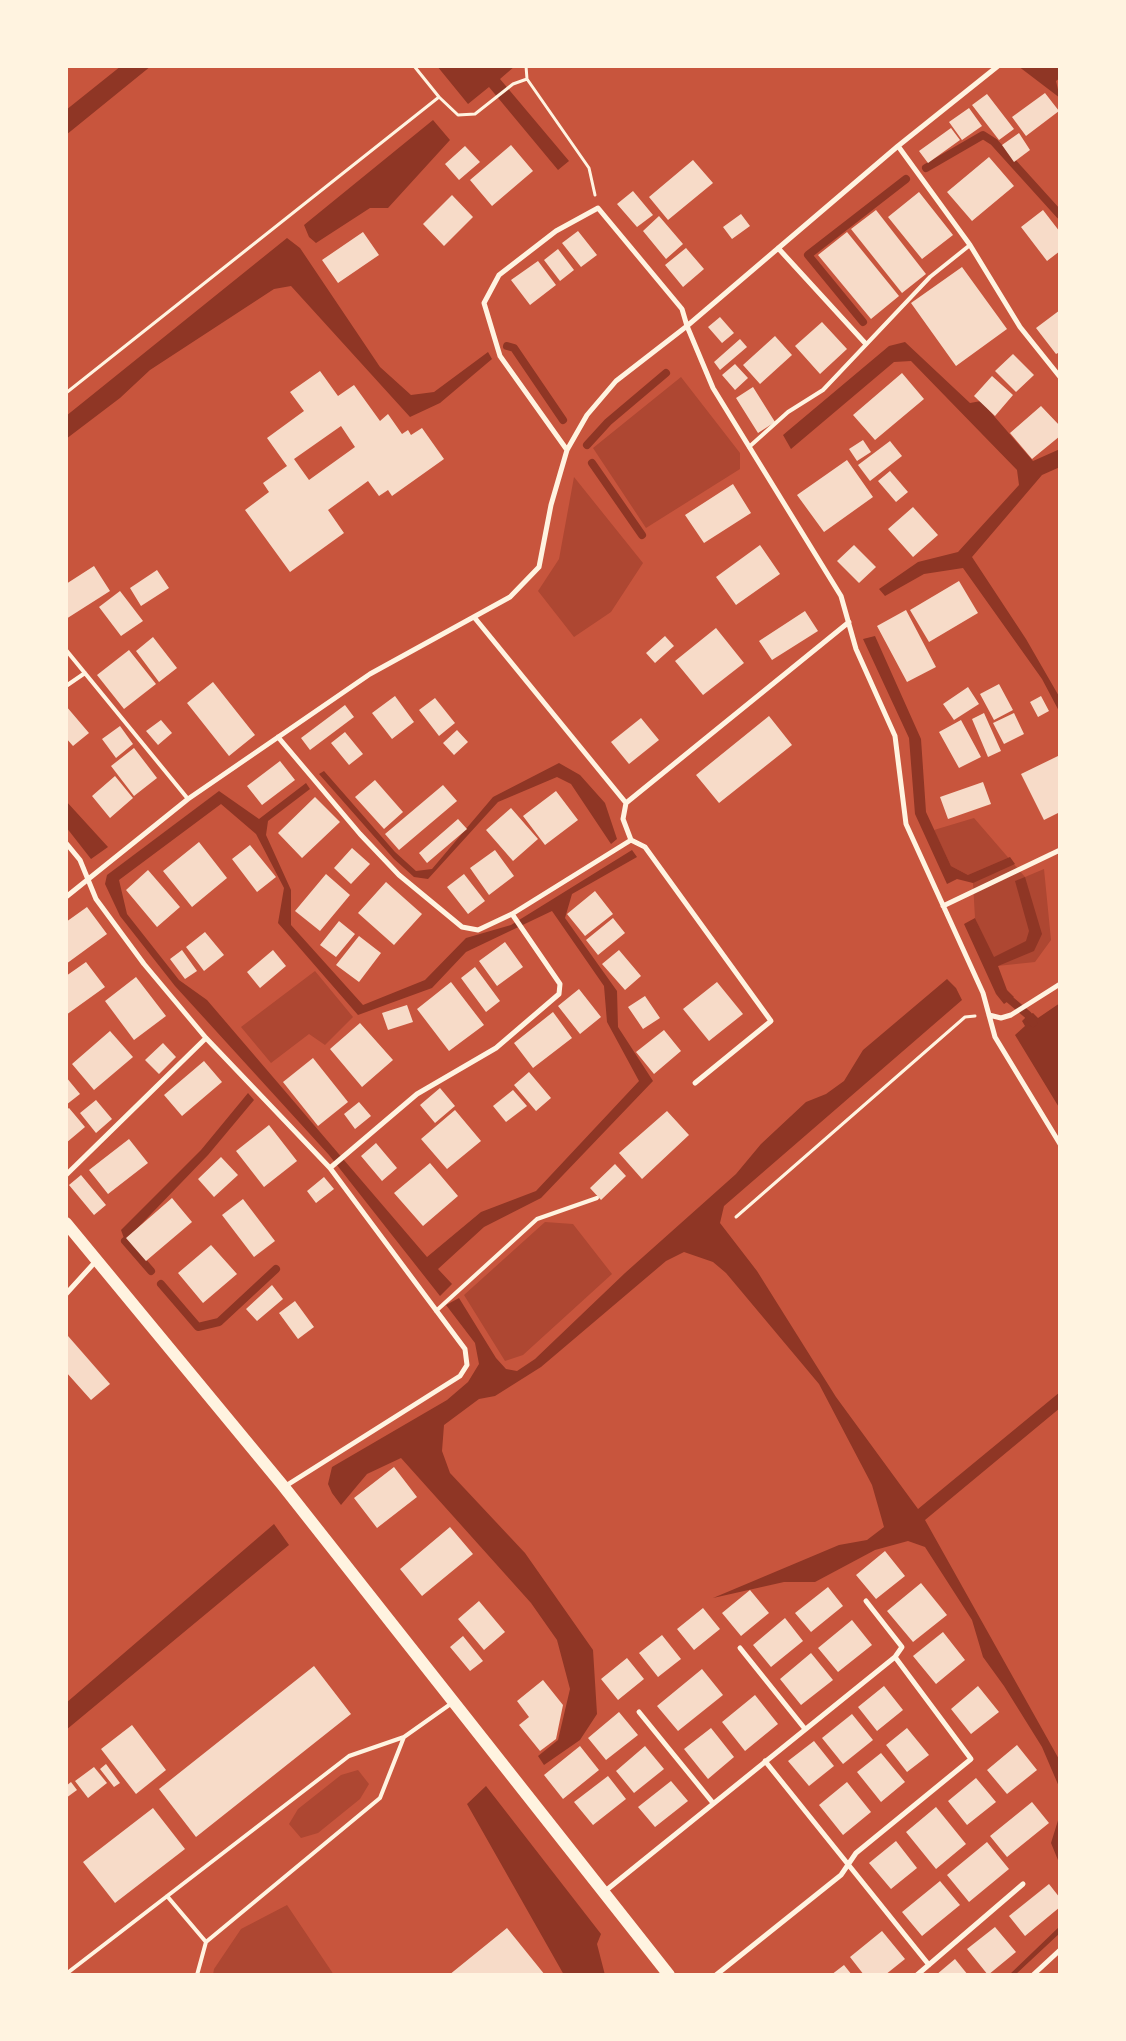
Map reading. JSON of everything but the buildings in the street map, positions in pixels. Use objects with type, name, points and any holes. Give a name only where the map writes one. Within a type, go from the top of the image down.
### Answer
[{"type":"main road","points":[[66,1223],[98,1259],[284,1487],[669,1975]]},
{"type":"street","points":[[66,897],[188,800],[370,674],[510,597],[539,567],[551,505],[567,450],[587,415],[616,381],[687,326],[898,146],[998,66]]},
{"type":"street","points":[[898,146],[970,245],[1020,328],[1060,377]]},
{"type":"street","points":[[567,450],[500,356],[484,302],[499,276],[556,231],[598,208],[682,309],[687,326],[713,388],[841,596],[856,649],[895,736],[906,824],[983,993],[995,1038],[1060,1144]]},
{"type":"street","points":[[778,248],[865,344]]},
{"type":"street","points":[[474,617],[626,803]]},
{"type":"street","points":[[696,1083],[771,1021],[645,847],[631,840],[623,819],[626,803],[849,622]]},
{"type":"street","points":[[278,737],[360,834],[386,861],[462,927],[478,930],[513,916],[631,840]]},
{"type":"street","points":[[66,843],[80,860],[96,899],[139,957],[206,1038],[330,1168],[465,1348],[467,1365],[460,1376],[284,1487]]},
{"type":"street","points":[[943,906],[1060,850]]},
{"type":"street","points":[[330,1168],[417,1094],[496,1048],[560,994],[560,984],[513,916]]},
{"type":"street","points":[[989,1016],[1001,1018],[1011,1015],[1060,984]]},
{"type":"street","points":[[66,1175],[206,1038]]},
{"type":"street","points":[[66,1294],[98,1259]]},
{"type":"street","points":[[603,1892],[895,1657],[902,1647],[866,1601]]},
{"type":"street","points":[[740,1648],[805,1729]]},
{"type":"street","points":[[716,1975],[841,1875],[856,1853],[971,1759],[895,1657]]},
{"type":"street","points":[[639,1712],[712,1803]]},
{"type":"street","points":[[765,1761],[929,1965]]},
{"type":"street","points":[[917,1975],[1023,1884]]},
{"type":"street","points":[[1032,1975],[1060,1950]]},
{"type":"lane","points":[[750,447],[788,412],[823,390],[930,277],[970,245]]},
{"type":"lane","points":[[66,650],[188,800]]},
{"type":"lane","points":[[66,686],[85,673]]},
{"type":"lane","points":[[436,1311],[537,1219],[597,1198]]},
{"type":"lane","points":[[66,1974],[349,1756],[404,1737],[454,1702]]},
{"type":"lane","points":[[198,1975],[206,1942],[380,1798],[404,1737]]},
{"type":"lane","points":[[167,1896],[206,1942]]},
{"type":"path","points":[[414,66],[439,97],[458,115],[475,114],[513,84],[527,79]]},
{"type":"path","points":[[526,66],[527,79],[589,168],[598,208]]},
{"type":"path","points":[[66,393],[439,97]]},
{"type":"path","points":[[736,1217],[965,1017],[989,1016]]},
{"type":"shaded area","points":[[121,66],[151,66],[66,135],[66,110]]},
{"type":"shaded area","points":[[437,66],[515,66],[500,79],[569,161],[558,170],[489,87],[468,104]]},
{"type":"shaded area","points":[[1018,66],[1060,66],[1060,78],[1056,81],[1060,98]]},
{"type":"shaded area","points":[[433,120],[450,140],[388,208],[370,208],[316,243],[309,237],[304,225]]},
{"type":"shaded area","points":[[287,238],[300,248],[380,367],[411,395],[434,392],[488,352],[492,359],[440,403],[410,417],[291,286],[274,289],[150,370],[120,398],[66,439],[66,416]]},
{"type":"shaded area","points":[[905,342],[970,403],[981,401],[1033,461],[1060,449],[1060,467],[1042,475],[972,557],[1026,639],[1060,698],[1060,713],[1042,679],[963,568],[924,574],[885,596],[879,589],[918,562],[958,552],[1019,485],[1017,470],[911,361],[894,362],[791,449],[783,435],[889,346]]},
{"type":"shaded area","points":[[681,377],[740,453],[740,469],[646,528],[593,448]]},
{"type":"shaded area","points":[[574,477],[643,563],[611,612],[574,637],[538,591],[559,559]]},
{"type":"shaded area","points":[[875,636],[921,739],[926,812],[951,866],[968,875],[1010,857],[1015,864],[973,883],[957,879],[947,884],[915,814],[909,738],[863,639]]},
{"type":"shaded area","points":[[559,763],[580,775],[605,803],[617,839],[611,844],[571,784],[557,777],[498,802],[428,879],[414,877],[394,859],[319,774],[324,771],[395,852],[416,871],[432,869],[493,797]]},
{"type":"shaded area","points":[[306,783],[310,789],[268,821],[266,835],[291,890],[291,925],[363,1005],[425,980],[466,938],[511,925],[632,850],[637,857],[572,894],[565,918],[617,991],[618,1027],[653,1081],[541,1198],[484,1227],[438,1269],[452,1284],[440,1296],[329,1155],[175,986],[120,916],[105,884],[107,875],[219,791],[259,819]],"holes":[[[221,804],[256,834],[284,888],[278,923],[358,1015],[432,988],[466,952],[552,911],[604,986],[607,1022],[639,1081],[536,1191],[481,1212],[427,1257],[207,1000],[179,980],[127,914],[119,880]]]},
{"type":"shaded area","points":[[66,801],[108,847],[91,859],[66,827]]},
{"type":"shaded area","points":[[974,818],[1025,877],[1044,869],[1051,940],[1035,962],[997,966],[975,918],[973,883],[968,875],[951,866],[934,830]]},
{"type":"shaded area","points":[[1025,877],[1042,934],[1034,951],[998,966],[1007,990],[1014,997],[1004,1004],[996,994],[964,924],[975,918],[994,957],[1026,941],[1029,931],[1015,881]]},
{"type":"shaded area","points":[[315,971],[353,1017],[325,1045],[309,1034],[271,1063],[241,1027]]},
{"type":"shaded area","points":[[947,979],[956,988],[962,1000],[724,1206],[720,1223],[757,1271],[836,1397],[918,1509],[1060,1392],[1060,1408],[925,1520],[1060,1761],[1060,1789],[1042,1747],[1004,1686],[983,1657],[972,1620],[925,1547],[908,1541],[875,1550],[815,1582],[784,1582],[713,1598],[839,1545],[867,1540],[884,1527],[872,1485],[819,1384],[726,1273],[713,1262],[684,1252],[666,1261],[541,1367],[495,1396],[479,1399],[444,1425],[442,1451],[450,1473],[525,1553],[593,1650],[597,1714],[580,1740],[544,1765],[538,1756],[558,1740],[570,1689],[557,1640],[531,1603],[401,1458],[367,1474],[341,1505],[328,1484],[332,1467],[447,1400],[468,1382],[479,1364],[475,1343],[446,1305],[459,1298],[496,1358],[506,1369],[517,1371],[535,1359],[625,1273],[736,1174],[761,1144],[806,1102],[826,1094],[844,1081],[863,1050]]},
{"type":"shaded area","points":[[1060,1003],[1060,1109],[1015,1035],[1025,1026],[1022,1021],[1028,1015],[1033,1013],[1038,1018]]},
{"type":"shaded area","points":[[248,1093],[254,1100],[208,1155],[125,1241],[121,1230],[201,1150]]},
{"type":"shaded area","points":[[545,1222],[573,1224],[612,1274],[523,1355],[505,1361],[464,1295]]},
{"type":"shaded area","points":[[274,1524],[289,1545],[66,1730],[66,1703]]},
{"type":"shaded area","points":[[358,1770],[369,1784],[360,1799],[318,1833],[301,1838],[289,1824],[298,1809],[341,1775]]},
{"type":"shaded area","points":[[486,1786],[601,1934],[597,1944],[605,1975],[564,1975],[467,1804]]},
{"type":"shaded area","points":[[1060,1814],[1060,1865],[1051,1843]]},
{"type":"shaded area","points":[[287,1905],[334,1975],[213,1975],[214,1969],[241,1929]]},
{"type":"shaded area","points":[[1060,1926],[1060,1933],[1015,1975],[1009,1975]]},
{"type":"waterway","points":[[926,168],[983,135],[994,142],[1060,215]]},
{"type":"waterway","points":[[863,322],[808,255],[906,179]]},
{"type":"waterway","points":[[507,346],[514,348],[563,420]]},
{"type":"waterway","points":[[587,445],[608,422],[666,373]]},
{"type":"waterway","points":[[592,463],[642,535]]},
{"type":"waterway","points":[[1002,993],[1028,1015],[1033,1023]]},
{"type":"waterway","points":[[125,1241],[151,1271]]},
{"type":"waterway","points":[[161,1284],[198,1327],[219,1322],[276,1269]]}]
